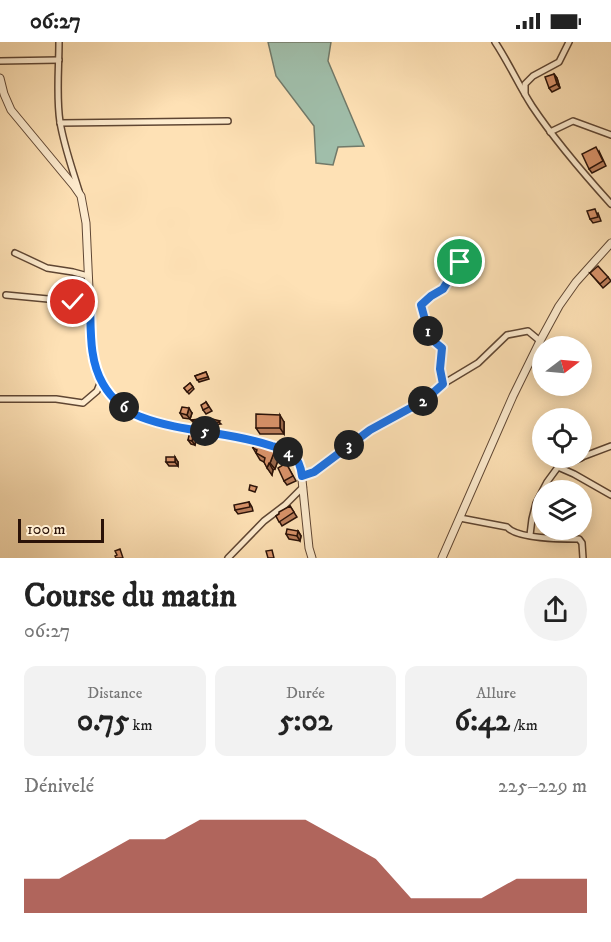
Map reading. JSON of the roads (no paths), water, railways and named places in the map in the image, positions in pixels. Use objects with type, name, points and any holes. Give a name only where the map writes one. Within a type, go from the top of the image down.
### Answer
[{"type":"street","points":[[58,42],[58,108],[86,224],[92,355],[101,381],[118,402],[139,417],[171,426],[261,442],[292,454],[301,470],[312,558]]},
{"type":"street","points":[[495,42],[525,95],[550,132],[572,161],[611,204]]},
{"type":"street","points":[[525,95],[525,84],[533,76],[559,62],[569,42]]},
{"type":"street","points":[[0,61],[58,60]]},
{"type":"street","points":[[0,78],[11,110],[81,196]]},
{"type":"street","points":[[60,123],[228,121]]},
{"type":"street","points":[[550,132],[573,121],[611,135]]},
{"type":"street","points":[[543,336],[559,306],[576,282],[611,243]]},
{"type":"street","points":[[15,253],[47,268],[88,276]]},
{"type":"street","points":[[443,384],[440,369],[442,348],[430,338],[421,305],[443,289],[460,262]]},
{"type":"street","points":[[6,295],[90,303]]},
{"type":"street","points":[[302,476],[314,472],[370,430],[425,400],[443,384],[478,363],[507,335],[528,331],[534,336]]},
{"type":"street","points":[[442,558],[532,357]]},
{"type":"street","points":[[0,399],[56,399],[83,403],[97,391],[101,381]]},
{"type":"street","points":[[592,453],[611,446]]},
{"type":"street","points":[[530,535],[536,503],[557,468]]},
{"type":"street","points":[[560,468],[611,495]]},
{"type":"street","points":[[228,558],[257,528],[303,487]]},
{"type":"street","points":[[460,518],[507,526],[511,532],[554,540],[579,539],[582,543],[583,558]]}]
